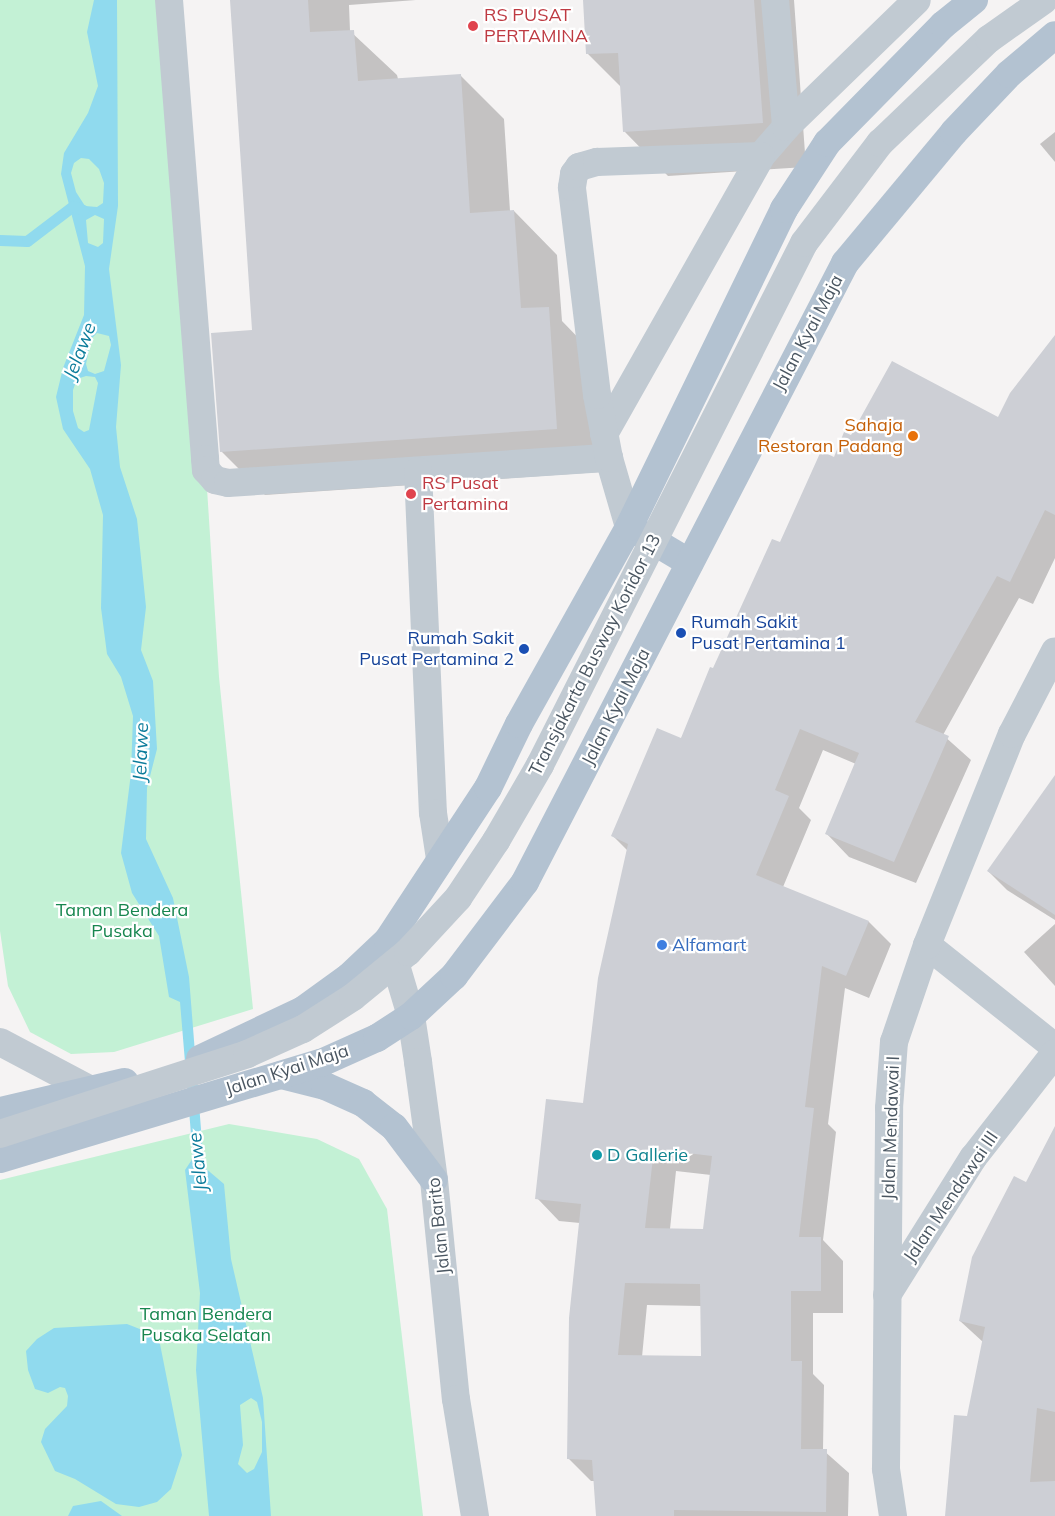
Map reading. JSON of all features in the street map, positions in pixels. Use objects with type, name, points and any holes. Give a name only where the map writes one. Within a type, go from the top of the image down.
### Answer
[{"type":"main road","points":[[0,1111],[91,1090],[208,1056],[303,1010],[350,977],[388,940],[488,788],[519,724],[629,527],[784,209],[827,143],[944,24],[974,0]]},
{"type":"main road","name":"Jalan Kyai Maja","points":[[0,1158],[40,1149],[178,1104],[321,1063],[377,1038],[411,1016],[454,976],[525,882],[845,263],[954,132],[1009,74],[1055,34]]},
{"type":"main road","points":[[629,527],[690,563]]},
{"type":"main road","points":[[280,1075],[325,1086],[363,1103],[394,1127],[434,1180]]},
{"type":"street","points":[[169,0],[206,470],[215,480],[228,483],[418,471],[606,446]]},
{"type":"street","points":[[775,0],[786,127]]},
{"type":"street","points":[[606,446],[762,156],[786,127],[917,0]]},
{"type":"street","name":"Transjakarta Busway Koridor 13","points":[[0,1134],[247,1054],[303,1029],[353,996],[414,946],[458,898],[540,766],[804,243],[880,143],[989,38],[1044,0]]},
{"type":"street","points":[[629,527],[606,446],[572,187],[574,174],[579,167],[597,162],[762,156]]},
{"type":"street","points":[[418,471],[432,813],[440,859]]},
{"type":"street","name":"Jalan Mendawai I","points":[[893,1516],[886,1470],[888,1108],[894,1042],[928,946],[1012,734],[1055,651]]},
{"type":"street","name":"Jalan Barito","points":[[388,940],[411,1016],[434,1180],[456,1399],[475,1516]]},
{"type":"street","points":[[928,946],[1055,1047]]},
{"type":"street","points":[[0,1042],[91,1090]]},
{"type":"street","name":"Jalan Mendawai III","points":[[887,1295],[973,1158],[1055,1053]]},
{"type":"green space","name":"Taman Bendera Pusaka","points":[[0,0],[176,0],[219,677],[253,1009],[114,1052],[71,1054],[30,1032],[8,986],[0,931]]},
{"type":"green space","name":"Taman Bendera Pusaka Selatan","points":[[229,1124],[317,1139],[359,1159],[387,1209],[423,1516],[0,1516],[0,1180]]},
{"type":"water","name":"Jelawe","points":[[94,0],[117,0],[118,206],[109,269],[121,365],[116,427],[120,467],[137,519],[146,607],[141,650],[153,681],[157,749],[147,788],[146,839],[173,898],[189,977],[204,1167],[224,1184],[231,1259],[263,1398],[271,1516],[209,1516],[196,1370],[200,1293],[185,1170],[193,1158],[180,1002],[169,997],[159,936],[132,893],[121,853],[131,773],[133,716],[121,677],[107,654],[101,608],[103,515],[90,469],[63,429],[56,397],[63,368],[84,315],[85,266],[61,174],[64,153],[88,113],[98,86],[87,32]],"holes":[[[81,158],[89,159],[99,169],[104,183],[103,203],[97,207],[85,206],[76,192],[71,173],[74,163]],[[95,215],[104,219],[103,243],[98,247],[88,243],[86,220]],[[97,333],[109,336],[111,345],[104,371],[95,374],[88,371],[86,364],[91,339]],[[86,376],[95,377],[98,383],[89,430],[84,432],[78,428],[73,411],[73,390],[77,379]],[[251,1398],[257,1402],[262,1422],[262,1452],[254,1469],[247,1473],[238,1464],[243,1445],[240,1405]]]},
{"type":"water","points":[[127,1324],[150,1333],[160,1344],[182,1455],[171,1489],[157,1502],[139,1507],[116,1504],[75,1479],[55,1471],[41,1442],[45,1429],[67,1406],[68,1396],[65,1388],[60,1387],[48,1393],[35,1389],[28,1370],[26,1351],[37,1339],[54,1328]]},
{"type":"water","points":[[101,1501],[122,1516],[68,1516],[73,1506]]},
{"type":"building","points":[[230,0],[308,0],[310,32],[354,30],[358,81],[461,74],[470,213],[514,210],[521,308],[549,307],[557,429],[220,452],[211,333],[252,330]]},
{"type":"building","points":[[583,0],[754,0],[763,123],[623,132],[618,53],[586,54]]},
{"type":"building","points":[[1055,335],[1055,515],[1045,510],[1010,582],[997,576],[915,722],[949,736],[894,862],[825,834],[859,753],[800,729],[775,790],[789,796],[756,875],[869,921],[846,976],[822,966],[805,1107],[814,1108],[799,1237],[821,1237],[821,1291],[791,1291],[791,1361],[802,1361],[801,1449],[827,1449],[826,1512],[674,1510],[674,1516],[596,1516],[592,1460],[567,1459],[569,1318],[581,1204],[535,1199],[546,1099],[583,1103],[598,978],[628,844],[611,836],[657,728],[681,738],[710,667],[713,668],[772,539],[780,542],[821,451],[834,457],[844,432],[851,435],[892,361],[998,417],[1010,393]],"holes":[[[654,1149],[712,1156],[703,1229],[645,1228]],[[625,1283],[700,1284],[701,1356],[618,1355]]]},
{"type":"building","points":[[1055,775],[1055,915],[987,871]]},
{"type":"building","points":[[1055,1126],[1055,1412],[1037,1408],[1030,1482],[1055,1481],[1055,1516],[945,1516],[954,1415],[967,1416],[985,1327],[959,1321],[972,1257],[1014,1176],[1026,1182]]},
{"type":"waterway","points":[[0,240],[27,241],[73,206],[83,210]]},
{"type":"place","name":"RS PUSAT PERTAMINA","points":[[473,26]]},
{"type":"place","name":"Sahaja Restoran Padang","points":[[913,436]]},
{"type":"place","name":"RS Pusat Pertamina","points":[[411,494]]},
{"type":"place","name":"Rumah Sakit Pusat Pertamina 1","points":[[681,633]]},
{"type":"place","name":"Rumah Sakit Pusat Pertamina 2","points":[[524,649]]},
{"type":"place","name":"Alfamart","points":[[662,945]]},
{"type":"place","name":"D Gallerie","points":[[597,1155]]}]
